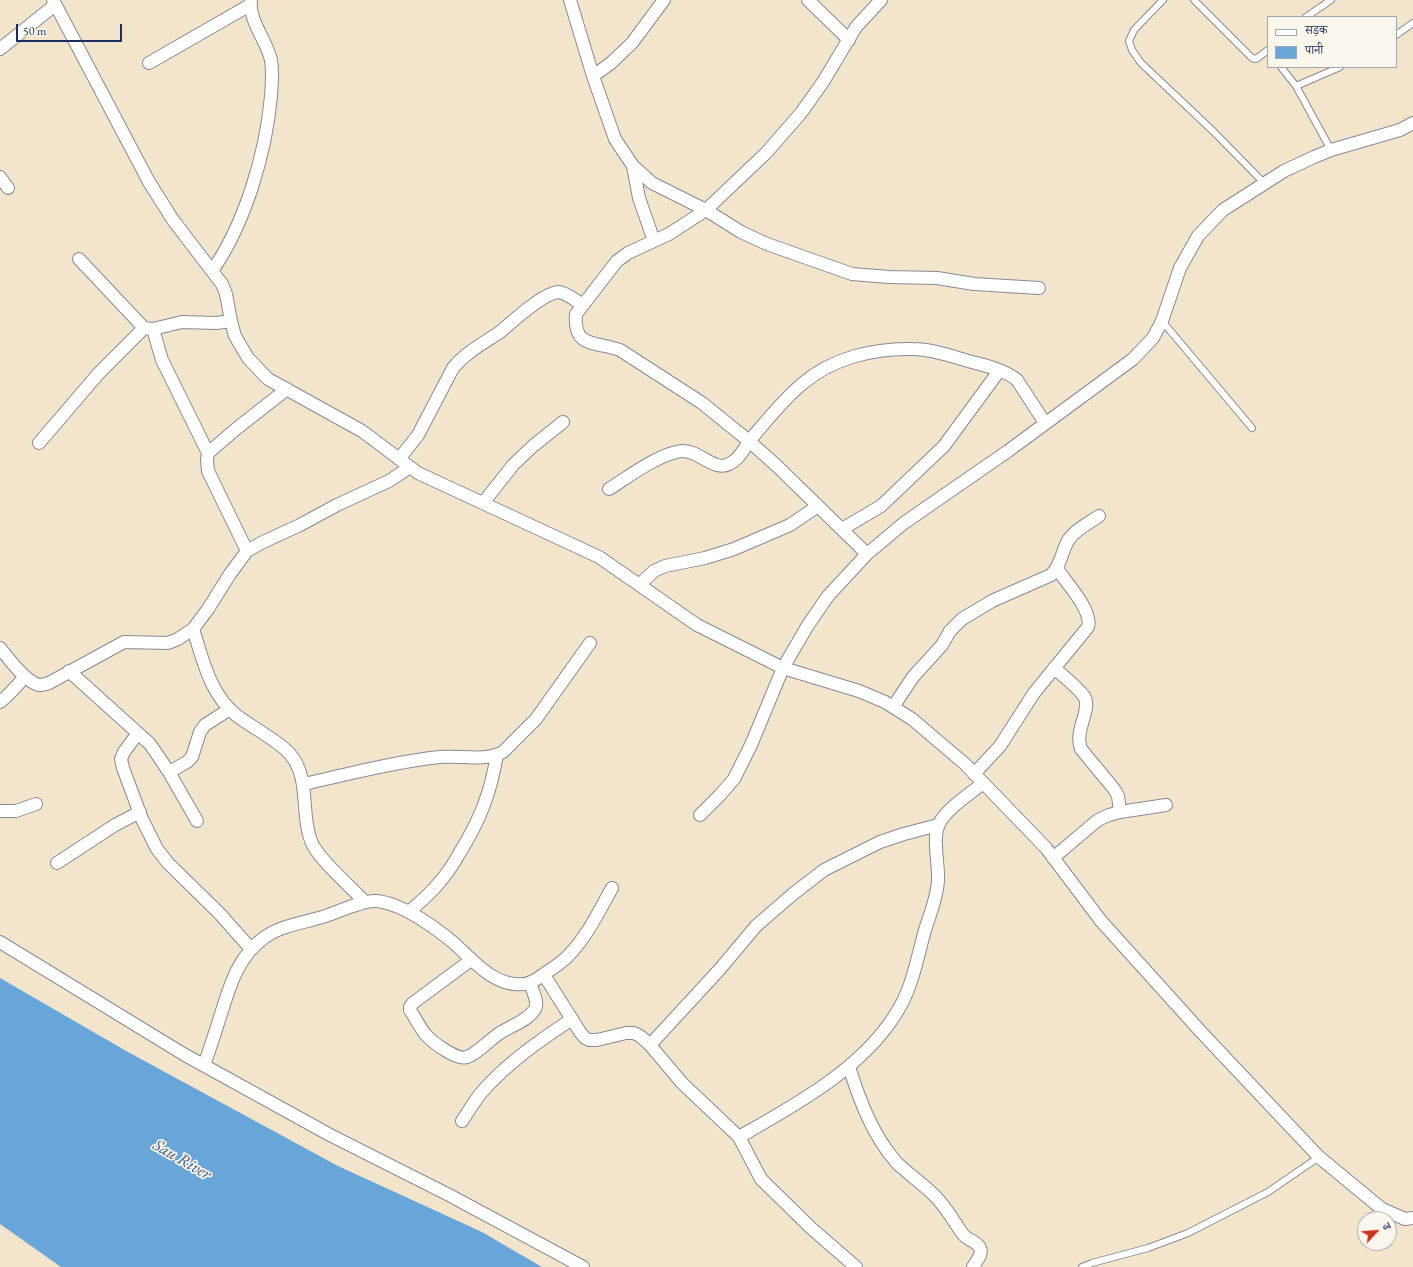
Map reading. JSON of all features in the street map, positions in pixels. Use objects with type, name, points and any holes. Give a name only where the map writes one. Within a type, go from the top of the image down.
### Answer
[{"type":"street","points":[[570,0],[593,76],[615,139],[633,166],[652,183],[706,210],[741,232],[767,244],[852,274],[889,277],[937,278],[974,284],[1039,288]]},
{"type":"street","points":[[593,76],[611,63],[632,43],[664,0]]},
{"type":"street","points":[[808,0],[849,40]]},
{"type":"street","points":[[867,554],[778,467],[749,441],[702,403],[620,350],[584,342],[575,325],[576,314],[617,261],[628,253],[669,234],[706,210],[766,153],[801,113],[823,82],[856,27],[881,0]]},
{"type":"street","points":[[0,49],[54,2],[149,182],[173,220],[222,284],[226,294],[235,336],[248,358],[268,379],[362,431],[418,473],[599,557],[697,625],[783,668],[859,690],[885,702],[912,719],[965,764],[1046,848],[1101,921],[1202,1033],[1319,1157],[1382,1209],[1405,1218],[1413,1218]]},
{"type":"street","points":[[149,63],[250,2],[256,24],[271,60],[272,73],[269,115],[260,160],[247,202],[221,258],[212,271]]},
{"type":"street","points":[[700,815],[734,779],[742,764],[783,668],[808,625],[828,596],[867,554],[904,523],[1046,424],[1133,359],[1153,338],[1162,321],[1180,268],[1198,236],[1223,210],[1284,171],[1331,150],[1400,130],[1413,123]]},
{"type":"street","points":[[633,166],[639,198],[654,241]]},
{"type":"street","points":[[0,177],[8,188]]},
{"type":"street","points":[[79,259],[149,329],[162,360],[208,453],[208,471],[247,551]]},
{"type":"street","points":[[399,459],[418,435],[453,368],[460,359],[499,332],[535,304],[552,294],[559,292],[583,305]]},
{"type":"street","points":[[39,443],[100,373],[149,329],[182,322],[216,323],[231,321]]},
{"type":"street","points":[[609,488],[649,464],[668,455],[682,451],[694,453],[720,466],[728,465],[737,459],[749,441],[802,384],[819,372],[846,359],[874,351],[914,349],[946,355],[1011,375],[1017,380],[1046,424]]},
{"type":"street","points":[[842,530],[881,506],[935,456],[999,371]]},
{"type":"street","points":[[208,453],[236,429],[287,390]]},
{"type":"street","points":[[483,503],[513,465],[533,446],[563,422]]},
{"type":"street","points":[[0,648],[25,677],[36,684],[42,685],[49,683],[124,642],[168,643],[178,639],[193,629],[208,609],[233,569],[247,551],[337,505],[389,481],[410,467]]},
{"type":"street","points":[[639,585],[654,571],[665,566],[705,558],[734,549],[790,525],[818,506]]},
{"type":"street","points":[[893,707],[913,677],[942,645],[950,631],[962,619],[992,601],[1051,575],[1057,569],[1070,539],[1079,529],[1099,516]]},
{"type":"street","points":[[974,774],[1000,746],[1034,693],[1088,627],[1088,615],[1084,607],[1057,569]]},
{"type":"street","points":[[193,629],[212,685],[222,700],[230,709],[290,754],[298,768],[304,784],[307,821],[311,841],[321,857],[365,902]]},
{"type":"street","points":[[304,784],[408,762],[441,757],[484,758],[497,755],[511,746],[536,719],[590,643]]},
{"type":"street","points":[[1054,668],[1086,699],[1086,706],[1078,742],[1081,749],[1114,789],[1118,796],[1120,812]]},
{"type":"street","points":[[69,671],[150,744],[169,772],[197,821]]},
{"type":"street","points":[[0,702],[8,696],[25,677]]},
{"type":"street","points":[[169,772],[187,762],[192,756],[200,732],[205,725],[230,709]]},
{"type":"street","points":[[138,733],[124,752],[121,759],[148,832],[157,849],[168,864],[220,914],[251,949]]},
{"type":"street","points":[[410,912],[438,884],[454,863],[470,837],[484,807],[493,779],[497,755]]},
{"type":"street","points":[[738,1137],[775,1116],[849,1067],[890,1023],[902,1004],[912,977],[935,897],[938,881],[936,836],[938,825],[948,812],[983,783]]},
{"type":"street","points":[[0,811],[16,811],[36,804]]},
{"type":"street","points":[[1053,858],[1098,820],[1108,815],[1166,805]]},
{"type":"street","points":[[57,863],[115,825],[140,812]]},
{"type":"street","points":[[650,1045],[720,969],[756,926],[824,870],[880,842],[938,825]]},
{"type":"street","points":[[204,1066],[232,977],[242,960],[251,949],[266,937],[284,928],[329,916],[365,902],[376,901],[410,912],[434,928],[494,978],[508,984],[522,984],[530,983],[544,975],[568,957],[582,941],[612,888]]},
{"type":"street","points":[[0,942],[204,1066],[330,1135],[449,1195],[583,1267]]},
{"type":"street","points":[[471,960],[412,1003],[410,1007],[410,1010],[425,1034],[445,1050],[460,1057],[465,1058],[471,1055],[493,1038],[528,1017],[535,1010],[537,1005],[530,983]]},
{"type":"street","points":[[544,975],[580,1032],[589,1040],[597,1040],[626,1033],[634,1033],[650,1045],[682,1083],[738,1137],[761,1179],[811,1228],[856,1267]]},
{"type":"street","points":[[462,1121],[481,1094],[506,1067],[533,1045],[572,1019]]},
{"type":"street","points":[[849,1067],[860,1100],[879,1139],[897,1162],[940,1201],[949,1212],[964,1236],[978,1245],[981,1249],[980,1256],[973,1267]]},
{"type":"lane","points":[[1163,0],[1134,30],[1129,40],[1132,50],[1141,63],[1214,132],[1264,183]]},
{"type":"lane","points":[[1194,0],[1252,58],[1256,59],[1267,53]]},
{"type":"lane","points":[[1307,16],[1331,0]]},
{"type":"lane","points":[[1397,34],[1413,23]]},
{"type":"lane","points":[[1282,68],[1296,86],[1331,150]]},
{"type":"lane","points":[[1296,86],[1338,68]]},
{"type":"lane","points":[[1162,321],[1252,428]]},
{"type":"lane","points":[[1082,1267],[1148,1248],[1188,1233],[1268,1192],[1319,1157]]},
{"type":"water","name":"Sau River","points":[[0,978],[128,1052],[338,1166],[482,1232],[542,1267],[61,1267],[0,1224]]}]
